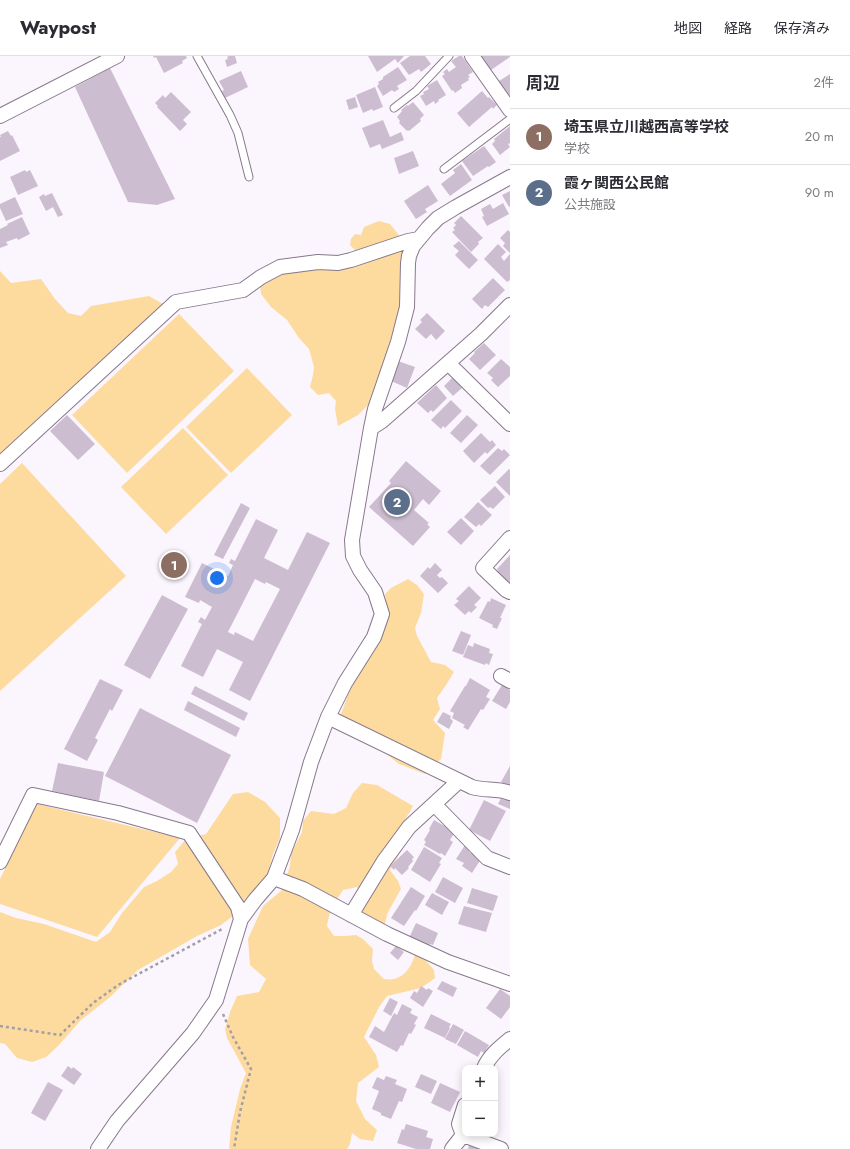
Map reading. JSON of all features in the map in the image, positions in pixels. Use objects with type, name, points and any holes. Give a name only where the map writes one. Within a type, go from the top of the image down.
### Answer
[{"type":"street","points":[[0,116],[117,56]]},
{"type":"street","points":[[472,56],[510,110]]},
{"type":"street","points":[[98,1149],[117,1121],[193,1033],[216,1000],[241,919],[274,878],[292,830],[311,762],[328,717],[345,683],[374,637],[382,614],[375,592],[360,570],[353,556],[352,540],[375,409],[398,342],[407,307],[407,275],[409,256],[413,246],[438,218],[456,206],[510,177]]},
{"type":"street","points":[[0,464],[176,302],[243,290],[261,277],[280,267],[318,262],[338,263],[408,241],[419,239]]},
{"type":"street","points":[[371,428],[382,421],[481,334],[510,305]]},
{"type":"street","points":[[448,363],[510,424]]},
{"type":"street","points":[[510,538],[483,568],[510,592]]},
{"type":"street","points":[[328,717],[478,789],[503,790],[510,793]]},
{"type":"street","points":[[351,915],[384,861],[409,827],[459,780]]},
{"type":"street","points":[[0,862],[33,795],[118,813],[189,832],[238,907],[241,919]]},
{"type":"street","points":[[434,804],[487,858],[510,867]]},
{"type":"street","points":[[274,878],[303,889],[387,934],[448,962],[510,984]]},
{"type":"street","points":[[486,1065],[496,1050],[510,1039]]},
{"type":"street","points":[[462,1114],[459,1124],[462,1132]]},
{"type":"street","points":[[452,1149],[462,1136]]},
{"type":"street","points":[[468,1137],[501,1149]]},
{"type":"lane","points":[[197,56],[230,115],[238,133],[249,177]]},
{"type":"lane","points":[[394,108],[416,91],[449,56]]},
{"type":"lane","points":[[444,169],[510,119]]},
{"type":"path","points":[[0,1026],[60,1035],[93,1003],[118,984],[241,919]]},
{"type":"path","points":[[216,1000],[233,1037],[251,1069],[240,1112],[234,1149]]},
{"type":"shaded area","points":[[379,221],[390,224],[402,239],[404,247],[402,297],[396,329],[376,382],[371,402],[358,415],[338,426],[335,409],[336,401],[329,393],[318,395],[310,387],[314,367],[309,349],[299,338],[287,320],[271,307],[261,294],[260,282],[276,274],[353,263],[355,250],[350,245],[351,239],[355,234],[361,235],[364,227]]},
{"type":"shaded area","points":[[0,271],[11,283],[41,279],[55,299],[68,313],[81,316],[91,306],[149,296],[163,304],[0,455]]},
{"type":"shaded area","points":[[179,314],[234,371],[127,473],[72,415]]},
{"type":"shaded area","points":[[247,368],[292,415],[231,473],[186,427]]},
{"type":"shaded area","points":[[183,428],[228,475],[166,534],[121,487]]},
{"type":"shaded area","points":[[22,463],[126,576],[0,691],[0,484]]},
{"type":"shaded area","points":[[408,579],[417,585],[424,594],[421,613],[415,628],[417,636],[431,662],[445,665],[454,672],[437,698],[440,709],[433,720],[445,733],[441,759],[425,774],[399,764],[340,716],[357,673],[381,637],[384,629],[387,608],[385,594],[391,588]]},
{"type":"shaded area","points":[[362,783],[377,785],[413,806],[398,834],[406,842],[390,870],[398,881],[401,889],[388,912],[384,926],[361,915],[365,903],[357,887],[343,890],[331,911],[327,926],[334,936],[356,935],[363,939],[373,949],[372,961],[374,969],[384,979],[393,979],[402,976],[410,967],[415,955],[426,961],[434,970],[435,978],[421,988],[387,996],[379,1007],[364,1037],[376,1055],[379,1067],[358,1083],[356,1101],[365,1119],[377,1130],[373,1141],[360,1139],[352,1133],[350,1144],[347,1149],[229,1149],[231,1127],[240,1089],[246,1073],[227,1038],[225,1029],[237,996],[259,992],[266,979],[250,965],[248,939],[263,906],[282,890],[290,866],[291,854],[302,832],[303,821],[311,811],[334,814],[346,808],[353,793]]},
{"type":"shaded area","points":[[248,792],[265,802],[280,818],[280,838],[273,854],[267,877],[233,916],[221,925],[197,936],[138,970],[109,998],[81,1020],[46,1057],[32,1062],[17,1058],[5,1044],[0,1043],[0,912],[16,918],[44,924],[96,942],[110,932],[122,913],[144,887],[171,872],[178,864],[175,852],[186,839],[206,834],[233,794]]},
{"type":"shaded area","points":[[37,804],[180,838],[97,937],[0,904],[0,879]]},
{"type":"building","points":[[153,56],[186,56],[187,58],[182,61],[183,63],[164,73],[156,57],[154,58]]},
{"type":"building","points":[[235,56],[237,63],[227,67],[225,60],[228,59],[227,57]]},
{"type":"building","points":[[368,56],[404,56],[398,63],[395,59],[377,72]]},
{"type":"building","points":[[410,56],[425,56],[431,64],[421,72],[419,69],[409,75],[400,63]]},
{"type":"building","points":[[459,56],[462,56],[473,72],[468,75],[470,77],[468,78],[469,80],[461,85],[462,88],[455,93],[442,76],[445,74],[443,72],[447,69],[449,72],[456,67],[451,61]]},
{"type":"building","points":[[477,56],[510,56],[510,57],[488,72]]},
{"type":"building","points":[[398,67],[407,80],[397,86],[399,89],[394,92],[392,90],[383,96],[377,86],[379,84],[378,82]]},
{"type":"building","points":[[110,68],[175,199],[157,205],[128,202],[75,87]]},
{"type":"building","points":[[241,71],[248,87],[225,98],[222,91],[224,90],[219,81]]},
{"type":"building","points":[[510,74],[510,95],[506,98],[496,83]]},
{"type":"building","points":[[437,80],[446,95],[435,104],[434,101],[426,106],[420,96],[424,94],[423,92],[429,89],[427,86]]},
{"type":"building","points":[[375,87],[383,107],[373,111],[372,109],[363,113],[356,95]]},
{"type":"building","points":[[482,91],[497,105],[493,109],[492,107],[469,127],[457,113]]},
{"type":"building","points":[[171,92],[191,112],[183,120],[187,124],[180,131],[155,103],[163,95],[165,98]]},
{"type":"building","points":[[355,97],[358,107],[349,110],[346,100]]},
{"type":"building","points":[[413,102],[424,115],[420,119],[421,121],[407,131],[399,123],[400,121],[397,117],[402,111],[401,110]]},
{"type":"building","points":[[383,120],[390,137],[401,132],[404,140],[382,149],[380,144],[370,148],[362,128]]},
{"type":"building","points":[[510,126],[510,143],[508,144],[510,147],[500,155],[492,144],[495,141],[494,139]]},
{"type":"building","points":[[8,131],[11,136],[12,135],[20,151],[0,161],[0,135]]},
{"type":"building","points":[[484,146],[496,162],[473,176],[462,161]]},
{"type":"building","points":[[413,151],[419,166],[399,174],[394,158]]},
{"type":"building","points":[[461,164],[472,180],[450,196],[441,184],[455,173],[453,170]]},
{"type":"building","points":[[25,170],[26,172],[30,170],[38,186],[18,195],[10,177]]},
{"type":"building","points":[[428,185],[438,201],[425,209],[427,212],[416,219],[404,201]]},
{"type":"building","points":[[510,191],[510,206],[509,207],[502,195]]},
{"type":"building","points":[[52,193],[63,215],[58,217],[53,207],[46,211],[39,197],[44,194],[45,196]]},
{"type":"building","points":[[15,197],[23,214],[6,221],[0,208],[0,204]]},
{"type":"building","points":[[503,203],[509,214],[487,226],[482,217],[484,216],[481,209],[490,204],[493,209]]},
{"type":"building","points":[[461,216],[483,238],[471,252],[452,232],[455,230],[453,228],[456,225],[454,223]]},
{"type":"building","points":[[22,217],[30,234],[18,240],[17,238],[6,242],[8,245],[0,248],[0,229]]},
{"type":"building","points":[[508,230],[510,232],[510,253],[503,246],[505,243],[500,238]]},
{"type":"building","points":[[459,241],[478,260],[469,269],[455,255],[459,251],[453,246]]},
{"type":"building","points":[[498,244],[506,252],[501,257],[504,261],[510,254],[510,280],[507,282],[484,259]]},
{"type":"building","points":[[493,278],[505,290],[488,307],[485,305],[482,309],[472,299]]},
{"type":"building","points":[[427,313],[445,331],[436,340],[431,334],[426,339],[415,329],[422,322],[420,320]]},
{"type":"building","points":[[484,343],[496,355],[480,370],[469,359]]},
{"type":"building","points":[[501,359],[510,367],[510,376],[498,387],[491,380],[493,378],[487,373]]},
{"type":"building","points":[[398,361],[415,367],[407,388],[391,381]]},
{"type":"building","points":[[452,378],[462,388],[453,396],[444,386]]},
{"type":"building","points":[[436,385],[447,398],[433,412],[431,410],[428,413],[417,403]]},
{"type":"building","points":[[451,400],[462,411],[445,428],[443,426],[441,429],[431,420]]},
{"type":"building","points":[[67,415],[95,444],[78,460],[50,431]]},
{"type":"building","points":[[467,415],[478,425],[461,443],[450,433]]},
{"type":"building","points":[[481,433],[490,442],[492,440],[496,445],[487,454],[485,452],[474,463],[463,451]]},
{"type":"building","points":[[498,448],[502,451],[504,449],[510,455],[490,475],[480,466]]},
{"type":"building","points":[[406,461],[441,491],[429,505],[423,499],[414,510],[429,523],[427,524],[430,527],[413,546],[369,507],[391,483],[389,481]]},
{"type":"building","points":[[509,469],[510,470],[510,496],[496,482]]},
{"type":"building","points":[[495,486],[505,497],[493,509],[490,507],[488,508],[480,500]]},
{"type":"building","points":[[478,502],[492,515],[481,526],[479,524],[476,527],[464,517]]},
{"type":"building","points":[[241,503],[250,508],[223,559],[214,555]]},
{"type":"building","points":[[461,518],[474,531],[461,545],[447,532]]},
{"type":"building","points":[[256,519],[278,530],[264,558],[288,570],[307,532],[330,543],[250,701],[229,690],[243,662],[217,649],[203,677],[181,666],[202,624],[198,622],[201,617],[205,620],[212,607],[200,600],[199,603],[185,597],[202,563],[228,576],[233,565],[229,563],[231,559],[235,561]],"holes":[[[255,579],[265,584],[266,582],[280,589],[253,641],[235,632],[234,635],[228,632]]]},
{"type":"building","points":[[510,555],[510,582],[508,584],[496,573],[498,571],[497,569]]},
{"type":"building","points":[[435,563],[442,570],[437,575],[440,578],[442,577],[448,583],[438,593],[420,576],[428,567],[430,569]]},
{"type":"building","points":[[469,586],[481,598],[474,605],[477,607],[471,613],[469,611],[465,615],[454,605],[459,601],[456,599]]},
{"type":"building","points":[[162,595],[188,609],[150,679],[124,665]]},
{"type":"building","points":[[491,598],[506,605],[497,629],[492,627],[493,625],[479,618],[488,601],[490,602]]},
{"type":"building","points":[[461,631],[471,635],[463,655],[452,651]]},
{"type":"building","points":[[474,643],[490,649],[489,653],[493,654],[489,665],[463,657],[468,645],[473,647]]},
{"type":"building","points":[[470,678],[490,690],[486,697],[490,699],[483,710],[481,709],[468,730],[463,727],[465,725],[452,718],[454,713],[450,711]]},
{"type":"building","points":[[100,679],[123,690],[112,711],[110,709],[95,738],[98,740],[87,761],[64,749]]},
{"type":"building","points":[[502,685],[510,690],[510,702],[506,709],[492,701]]},
{"type":"building","points":[[195,686],[248,713],[244,721],[191,694]]},
{"type":"building","points":[[188,701],[240,728],[236,737],[184,710]]},
{"type":"building","points":[[140,708],[231,755],[197,823],[105,776]]},
{"type":"building","points":[[443,712],[451,716],[450,718],[453,721],[449,729],[437,722]]},
{"type":"building","points":[[58,763],[104,772],[99,801],[52,791]]},
{"type":"building","points":[[510,766],[510,787],[501,782]]},
{"type":"building","points":[[502,796],[510,799],[510,809],[498,804]]},
{"type":"building","points":[[484,800],[506,811],[490,841],[469,830]]},
{"type":"building","points":[[434,820],[455,832],[450,840],[453,842],[445,856],[424,845],[426,842],[424,840]]},
{"type":"building","points":[[465,845],[471,849],[469,852],[481,859],[472,873],[462,866],[464,863],[456,859]]},
{"type":"building","points":[[424,847],[442,858],[439,863],[441,864],[430,882],[411,870]]},
{"type":"building","points":[[407,850],[414,857],[412,859],[413,861],[408,867],[409,868],[402,875],[395,868],[394,870],[390,866]]},
{"type":"building","points":[[443,877],[463,888],[455,903],[435,892]]},
{"type":"building","points":[[411,887],[425,896],[416,911],[415,910],[404,926],[391,918]]},
{"type":"building","points":[[472,888],[498,896],[493,911],[467,903]]},
{"type":"building","points":[[432,893],[449,902],[442,915],[425,905]]},
{"type":"building","points":[[464,906],[492,913],[486,932],[458,924]]},
{"type":"building","points":[[416,923],[438,933],[433,945],[430,944],[428,949],[409,938]]},
{"type":"building","points":[[396,946],[404,952],[398,960],[390,953]]},
{"type":"building","points":[[442,981],[457,988],[453,997],[437,989]]},
{"type":"building","points":[[421,986],[427,990],[428,988],[433,991],[423,1007],[410,998],[414,991],[417,993]]},
{"type":"building","points":[[500,989],[510,996],[510,1007],[501,1019],[486,1008]]},
{"type":"building","points":[[390,998],[398,1002],[391,1016],[383,1011]]},
{"type":"building","points":[[402,1004],[412,1009],[410,1013],[418,1017],[411,1034],[409,1033],[403,1046],[401,1045],[397,1052],[369,1037],[375,1026],[384,1032],[394,1013],[397,1015]]},
{"type":"building","points":[[431,1014],[451,1024],[445,1038],[424,1028]]},
{"type":"building","points":[[453,1024],[464,1030],[456,1044],[445,1039]]},
{"type":"building","points":[[465,1031],[489,1045],[484,1053],[481,1051],[478,1057],[457,1045]]},
{"type":"building","points":[[68,1066],[72,1069],[73,1067],[82,1074],[74,1085],[61,1076]]},
{"type":"building","points":[[421,1074],[437,1081],[431,1094],[415,1087]]},
{"type":"building","points":[[386,1076],[397,1080],[395,1084],[407,1089],[402,1102],[399,1101],[391,1119],[372,1109],[379,1091],[372,1088],[377,1077],[384,1080]]},
{"type":"building","points":[[48,1082],[63,1090],[45,1121],[31,1113]]},
{"type":"building","points":[[440,1083],[460,1092],[450,1112],[431,1103]]},
{"type":"building","points":[[406,1124],[428,1131],[426,1137],[433,1139],[430,1149],[416,1149],[397,1143],[402,1129],[404,1130]]},
{"type":"building","points":[[470,1142],[485,1149],[468,1149]]},
{"type":"place","name":"霞ヶ関西公民館","points":[[397,502]]},
{"type":"place","name":"埼玉県立川越西高等学校","points":[[174,565]]}]
